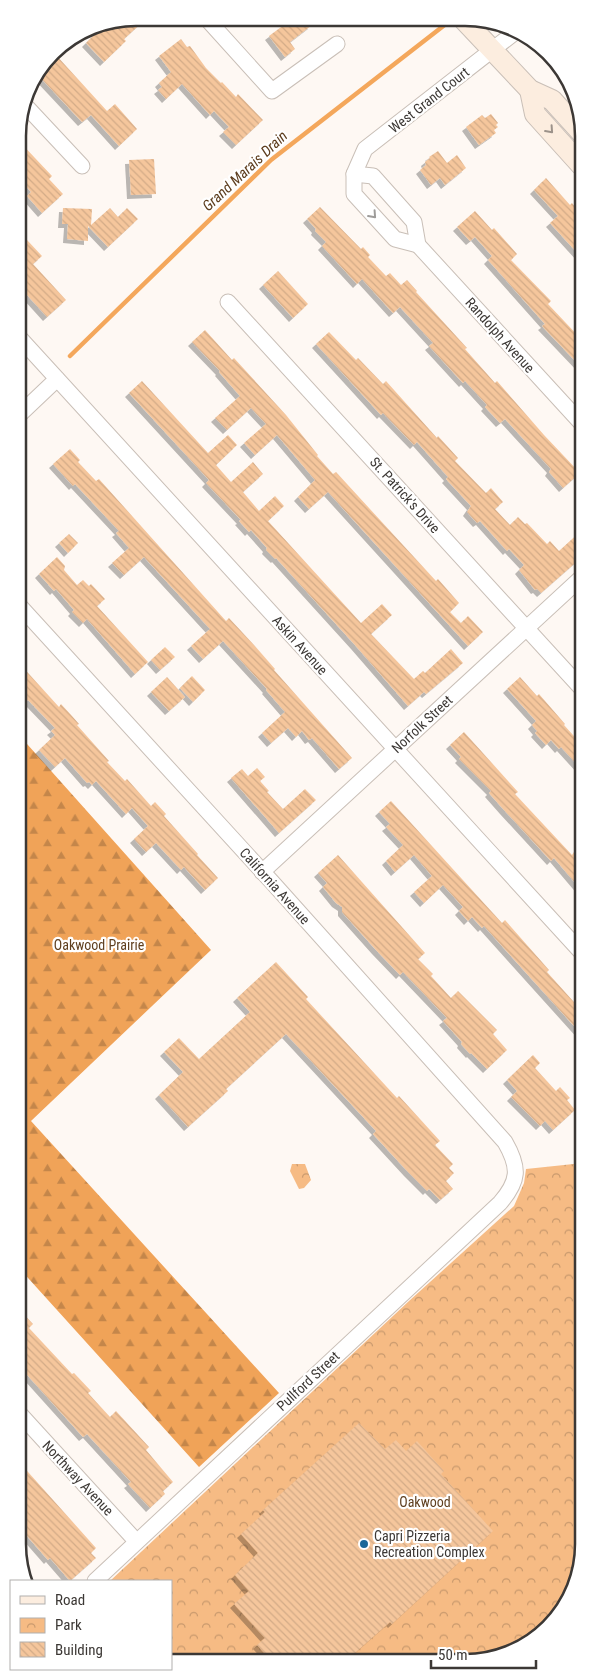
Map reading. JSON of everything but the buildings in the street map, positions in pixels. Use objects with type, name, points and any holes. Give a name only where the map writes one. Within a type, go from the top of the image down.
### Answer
[{"type":"street","points":[[213,26],[272,92],[337,44]]},
{"type":"street","points":[[470,26],[530,90],[552,100],[574,124]]},
{"type":"street","name":"West Grand Court","points":[[354,174],[365,149],[488,45],[509,36]]},
{"type":"street","points":[[530,90],[535,114],[575,158]]},
{"type":"street","points":[[30,110],[82,166]]},
{"type":"street","points":[[354,174],[372,176],[414,222],[418,245],[395,239],[354,194],[354,174]]},
{"type":"street","name":"Randolph Avenue","points":[[418,245],[575,416]]},
{"type":"street","name":"St. Patrick's Drive","points":[[228,302],[575,681]]},
{"type":"street","name":"Askin Avenue","points":[[26,345],[575,945]]},
{"type":"street","points":[[26,408],[57,379]]},
{"type":"street","name":"Norfolk Street","points":[[262,872],[575,583]]},
{"type":"street","name":"California Avenue","points":[[26,613],[505,1142],[515,1159],[515,1176]]},
{"type":"street","name":"Pullford Street","points":[[96,1580],[500,1203],[510,1192],[515,1176]]},
{"type":"street","name":"Northway Avenue","points":[[26,1421],[136,1541]]},
{"type":"green space","name":"Oakwood Prairie","points":[[26,743],[211,950],[31,1121],[279,1393],[199,1467],[26,1276]]},
{"type":"green space","points":[[292,1164],[305,1164],[311,1180],[304,1188],[299,1189],[290,1171]]},
{"type":"green space","name":"Oakwood","points":[[575,1164],[575,1551],[569,1579],[552,1611],[543,1622],[520,1639],[500,1648],[479,1653],[172,1654],[172,1580],[111,1580],[409,1301],[514,1206],[524,1183],[526,1169]]},
{"type":"waterway","name":"Grand Marais Drain","points":[[70,356],[271,160],[443,26]]},
{"type":"place","name":"Capri Pizzeria Recreation Complex","points":[[364,1544]]}]
